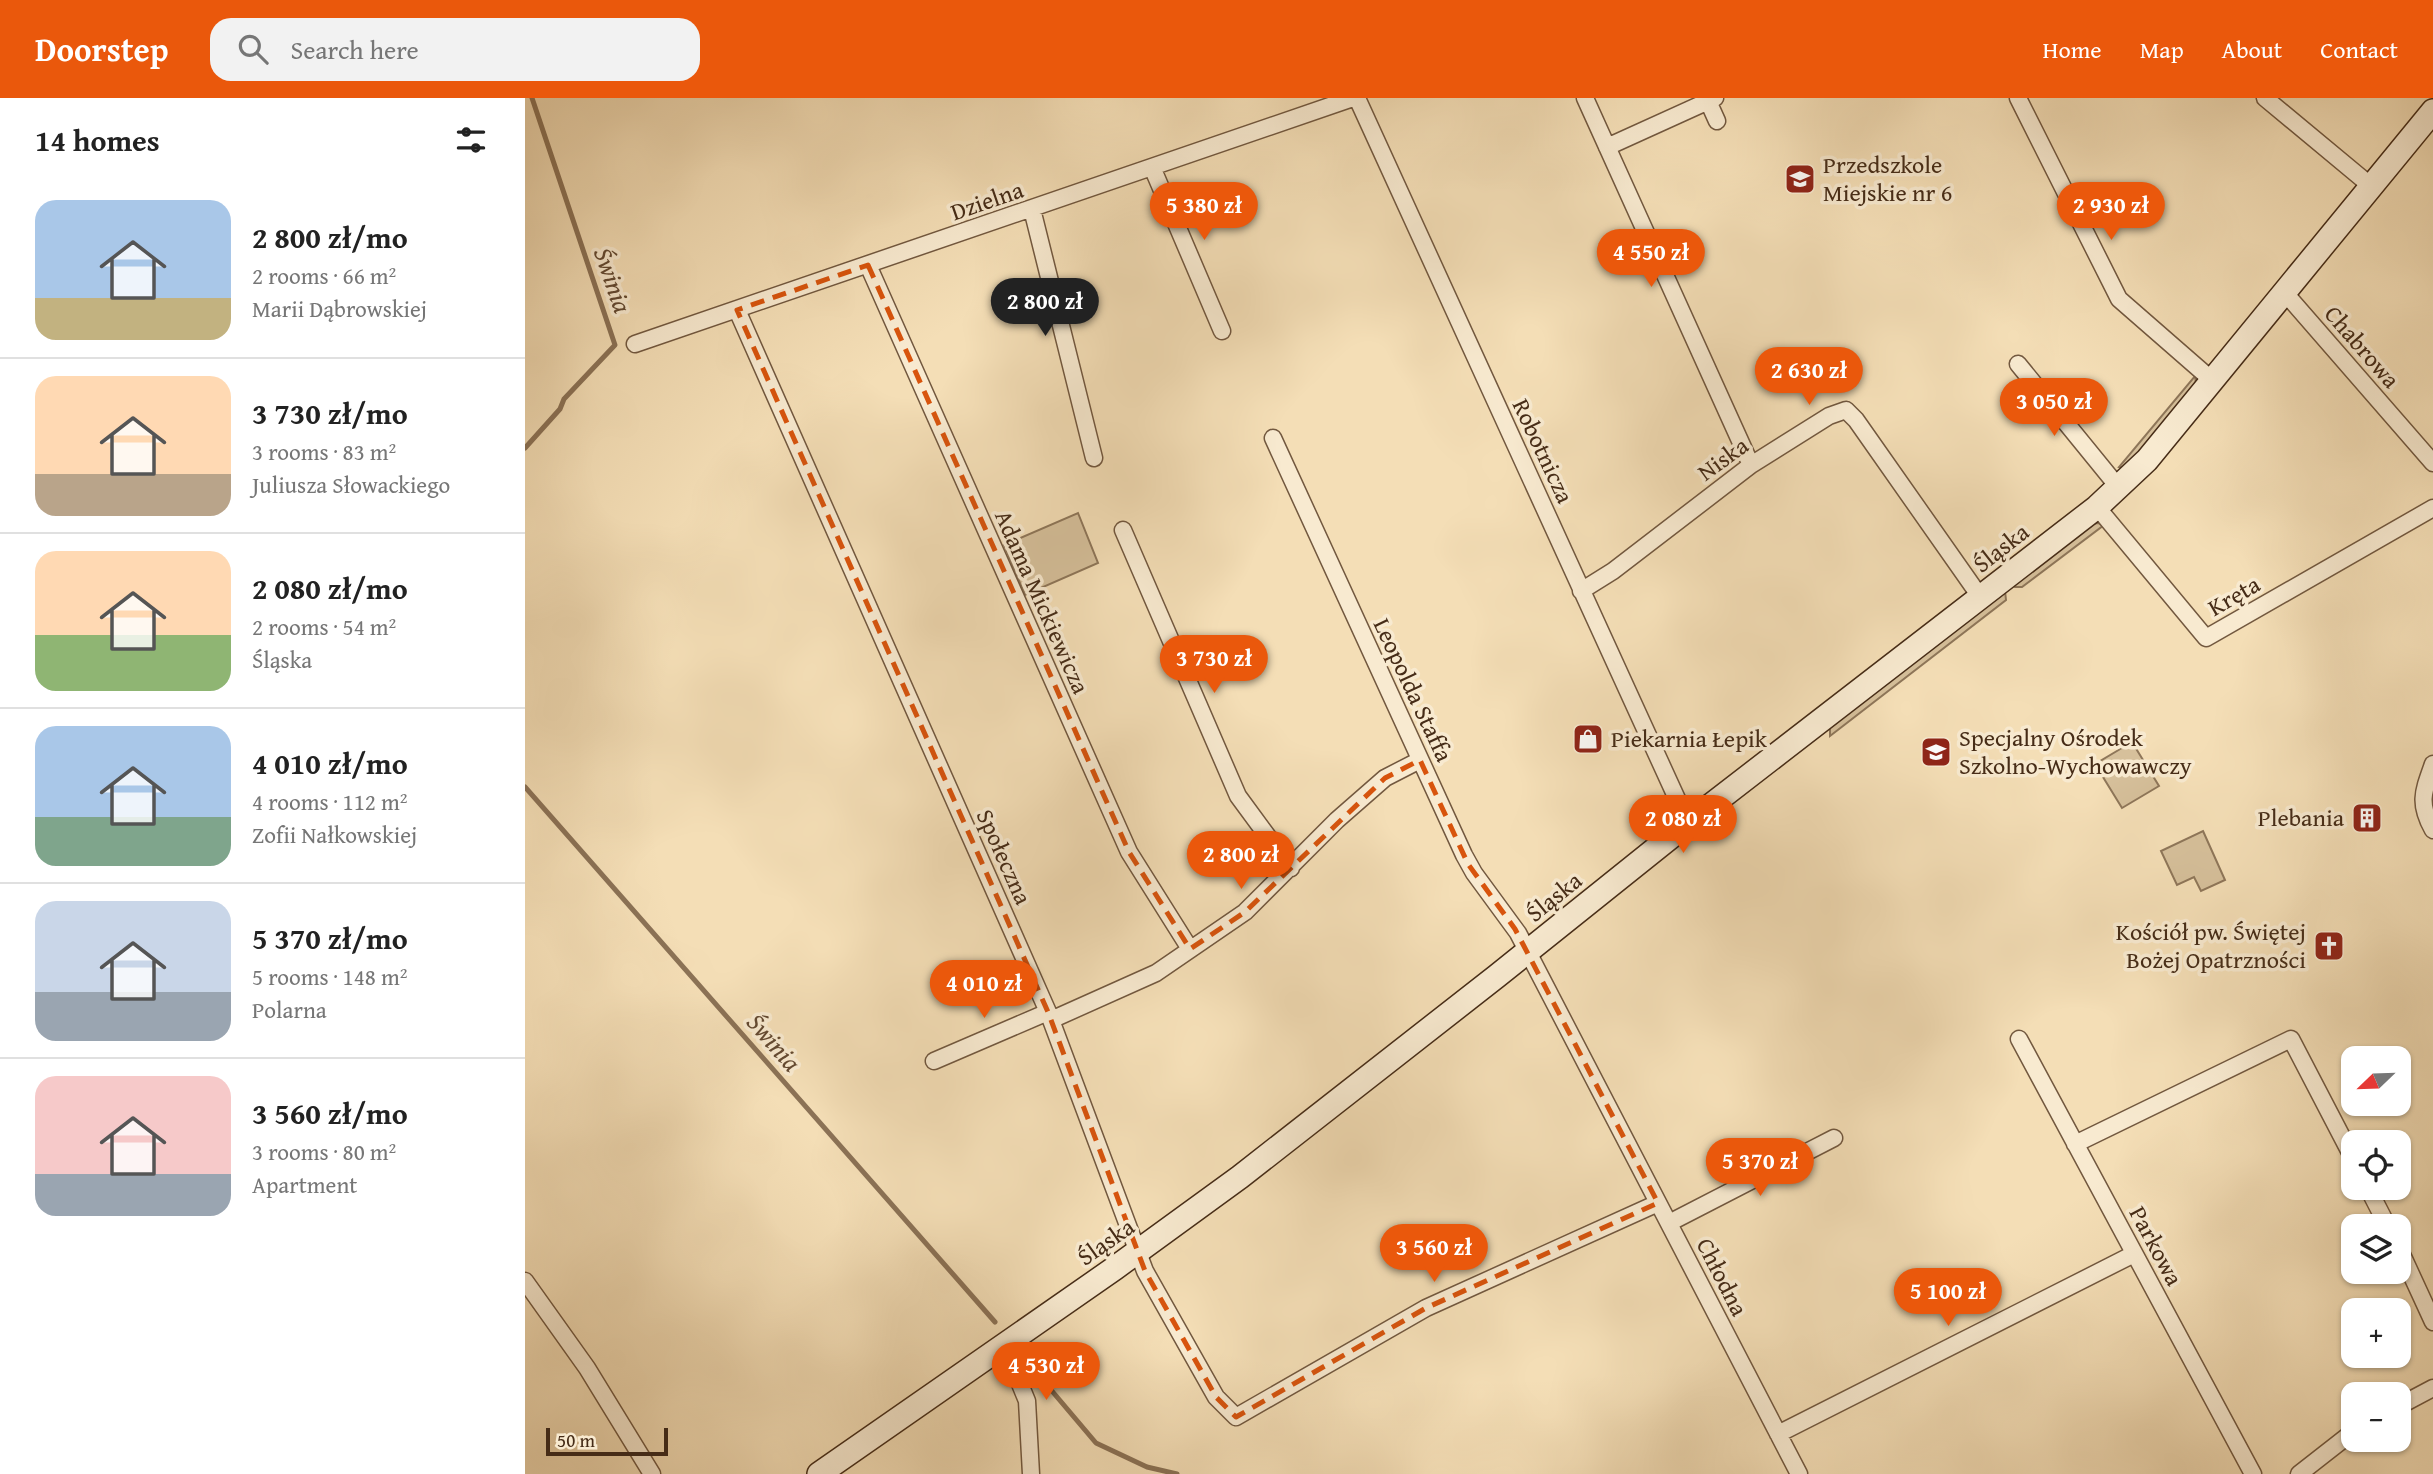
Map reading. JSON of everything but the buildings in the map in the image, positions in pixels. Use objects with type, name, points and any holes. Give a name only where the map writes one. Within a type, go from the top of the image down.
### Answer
[{"type":"street","name":"Dzielna","points":[[635,344],[1355,98]]},
{"type":"street","name":"Robotnicza","points":[[1355,98],[1688,823]]},
{"type":"street","points":[[1585,98],[1751,465]]},
{"type":"street","points":[[2018,98],[2119,299],[2213,381]]},
{"type":"street","points":[[2265,98],[2371,186]]},
{"type":"street","points":[[1607,147],[1711,99],[1717,121]]},
{"type":"street","name":"Śląska","points":[[818,1474],[1137,1253],[1240,1177],[1688,823],[2097,507],[2147,460],[2433,111]]},
{"type":"street","points":[[1152,167],[1222,331]]},
{"type":"street","points":[[1032,209],[1094,458]]},
{"type":"street","name":"Adama Mickiewicza","points":[[868,265],[1129,852],[1190,949]]},
{"type":"street","name":"Chabrowa","points":[[2285,293],[2433,463]]},
{"type":"street","name":"Społeczna","points":[[737,310],[1050,1016],[1145,1271],[1216,1397],[1236,1417],[1426,1308],[1658,1203]]},
{"type":"street","points":[[2018,364],[2119,488]]},
{"type":"street","name":"Niska","points":[[1581,591],[1605,578],[1751,465],[1845,404],[1981,598]]},
{"type":"street","name":"Leopolda Staffa","points":[[1273,438],[1468,864],[1515,929],[1527,952]]},
{"type":"street","name":"Kręta","points":[[2097,507],[2206,638],[2433,508]]},
{"type":"street","points":[[1123,530],[1238,796],[1291,868]]},
{"type":"street","points":[[934,1061],[1156,973],[1245,912],[1336,820],[1385,778],[1420,761]]},
{"type":"street","points":[[2433,764],[2425,787],[2423,810],[2433,831]]},
{"type":"street","name":"Chłodna","points":[[1527,952],[1799,1474]]},
{"type":"street","name":"Parkowa","points":[[2019,1039],[2253,1474]]},
{"type":"street","points":[[2075,1143],[2291,1039],[2341,1135]]},
{"type":"street","points":[[1669,1223],[1834,1138]]},
{"type":"street","points":[[1778,1434],[2134,1254]]},
{"type":"street","points":[[2411,1274],[2433,1322]]},
{"type":"street","points":[[525,1281],[587,1368],[652,1474]]},
{"type":"street","points":[[998,1350],[1018,1379],[1027,1401],[1031,1474]]},
{"type":"street","points":[[2411,1400],[2433,1388]]},
{"type":"street","points":[[2299,1474],[2341,1441]]},
{"type":"highlighted area","points":[[868,265],[1129,852],[1190,949],[1245,912],[1385,778],[1420,760],[1468,864],[1515,929],[1658,1203],[1426,1308],[1236,1417],[1216,1397],[1145,1271],[1048,1012],[737,310]]},
{"type":"shaded area","points":[[2195,376],[2196,383],[2160,429],[2124,468],[2119,467]]},
{"type":"shaded area","points":[[1078,513],[1098,563],[1025,595],[1004,545]]},
{"type":"shaded area","points":[[2092,524],[2104,525],[2022,587],[2013,585]]},
{"type":"shaded area","points":[[2005,591],[2006,600],[1830,736],[1830,726]]},
{"type":"shaded area","points":[[2132,742],[2159,786],[2122,808],[2095,764]]},
{"type":"shaded area","points":[[2203,831],[2225,880],[2201,891],[2194,877],[2177,885],[2161,851]]},
{"type":"waterway","name":"Świnia","points":[[525,448],[560,409],[564,399],[615,345],[532,98]]},
{"type":"waterway","name":"Świnia","points":[[525,787],[995,1322]]},
{"type":"waterway","name":"Świnia","points":[[1024,1358],[1096,1443],[1147,1467],[1177,1474]]},
{"type":"place","name":"Przedszkole Miejskie nr 6","points":[[1800,179]]},
{"type":"place","name":"Piekarnia Łepik","points":[[1588,739]]},
{"type":"place","name":"Specjalny Ośrodek Szkolno-Wychowawczy","points":[[1936,752]]},
{"type":"place","name":"Plebania","points":[[2367,818]]},
{"type":"place","name":"Kościół pw. Świętej Bożej Opatrzności","points":[[2329,946]]}]
